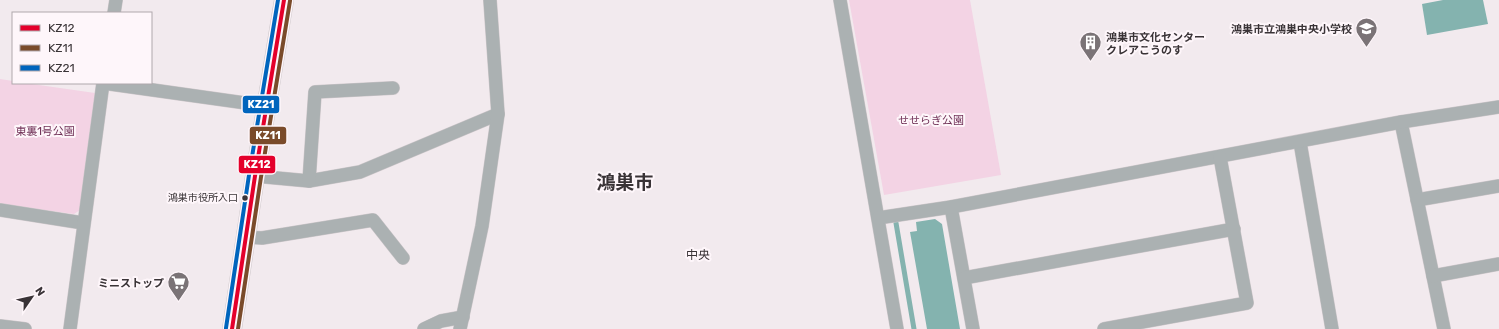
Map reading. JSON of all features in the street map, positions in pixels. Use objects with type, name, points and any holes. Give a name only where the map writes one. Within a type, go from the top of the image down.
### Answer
[{"type":"street","points":[[114,12],[116,0]]},
{"type":"street","points":[[232,329],[284,0]]},
{"type":"street","points":[[424,329],[441,321],[461,323],[482,226],[498,114],[490,0]]},
{"type":"street","points":[[840,0],[897,329]]},
{"type":"street","points":[[70,329],[83,223],[103,84]]},
{"type":"street","points":[[110,84],[267,106]]},
{"type":"street","points":[[309,181],[315,92],[393,88]]},
{"type":"street","points":[[878,218],[951,207],[1401,122],[1499,107]]},
{"type":"street","points":[[255,176],[309,181],[360,172],[498,114]]},
{"type":"street","points":[[1401,122],[1444,329]]},
{"type":"street","points":[[1300,142],[1332,329]]},
{"type":"street","points":[[1104,329],[1247,303],[1220,157]]},
{"type":"street","points":[[1417,200],[1499,186]]},
{"type":"street","points":[[951,207],[973,329]]},
{"type":"street","points":[[0,210],[83,223]]},
{"type":"street","points":[[246,237],[262,238],[373,220],[403,258]]},
{"type":"street","points":[[964,278],[1234,229]]},
{"type":"street","points":[[1433,276],[1499,264]]},
{"type":"street","points":[[0,326],[25,329]]},
{"type":"green space","name":"せせらぎ公園","points":[[849,0],[970,0],[1001,175],[884,195]]},
{"type":"green space","name":"東裏1号公園","points":[[0,79],[12,81],[12,84],[32,84],[95,93],[80,210],[74,214],[0,204]]},
{"type":"water","points":[[1443,0],[1483,0],[1488,24],[1427,35],[1422,4]]},
{"type":"water","points":[[935,219],[942,224],[960,329],[927,329],[910,232],[917,231],[916,222]]},
{"type":"waterway","points":[[896,223],[914,329]]},
{"type":"transit line","name":"KZ21","points":[[226,328],[249,175],[278,0]]},
{"type":"transit line","name":"KZ12","points":[[232,329],[284,0]]},
{"type":"transit line","name":"KZ11","points":[[238,329],[290,1]]},
{"type":"place","name":"鴻巣市立鴻巣中央小学校","points":[[1367,48]]},
{"type":"place","name":"鴻巣市文化センター クレアこうのす","points":[[1091,62]]},
{"type":"place","name":"鴻巣市役所入口","points":[[245,198]]},
{"type":"place","name":"ミニストップ","points":[[179,302]]},
{"type":"district","name":"鴻巣市","points":[[625,182]]},
{"type":"district","name":"中央","points":[[698,255]]}]
